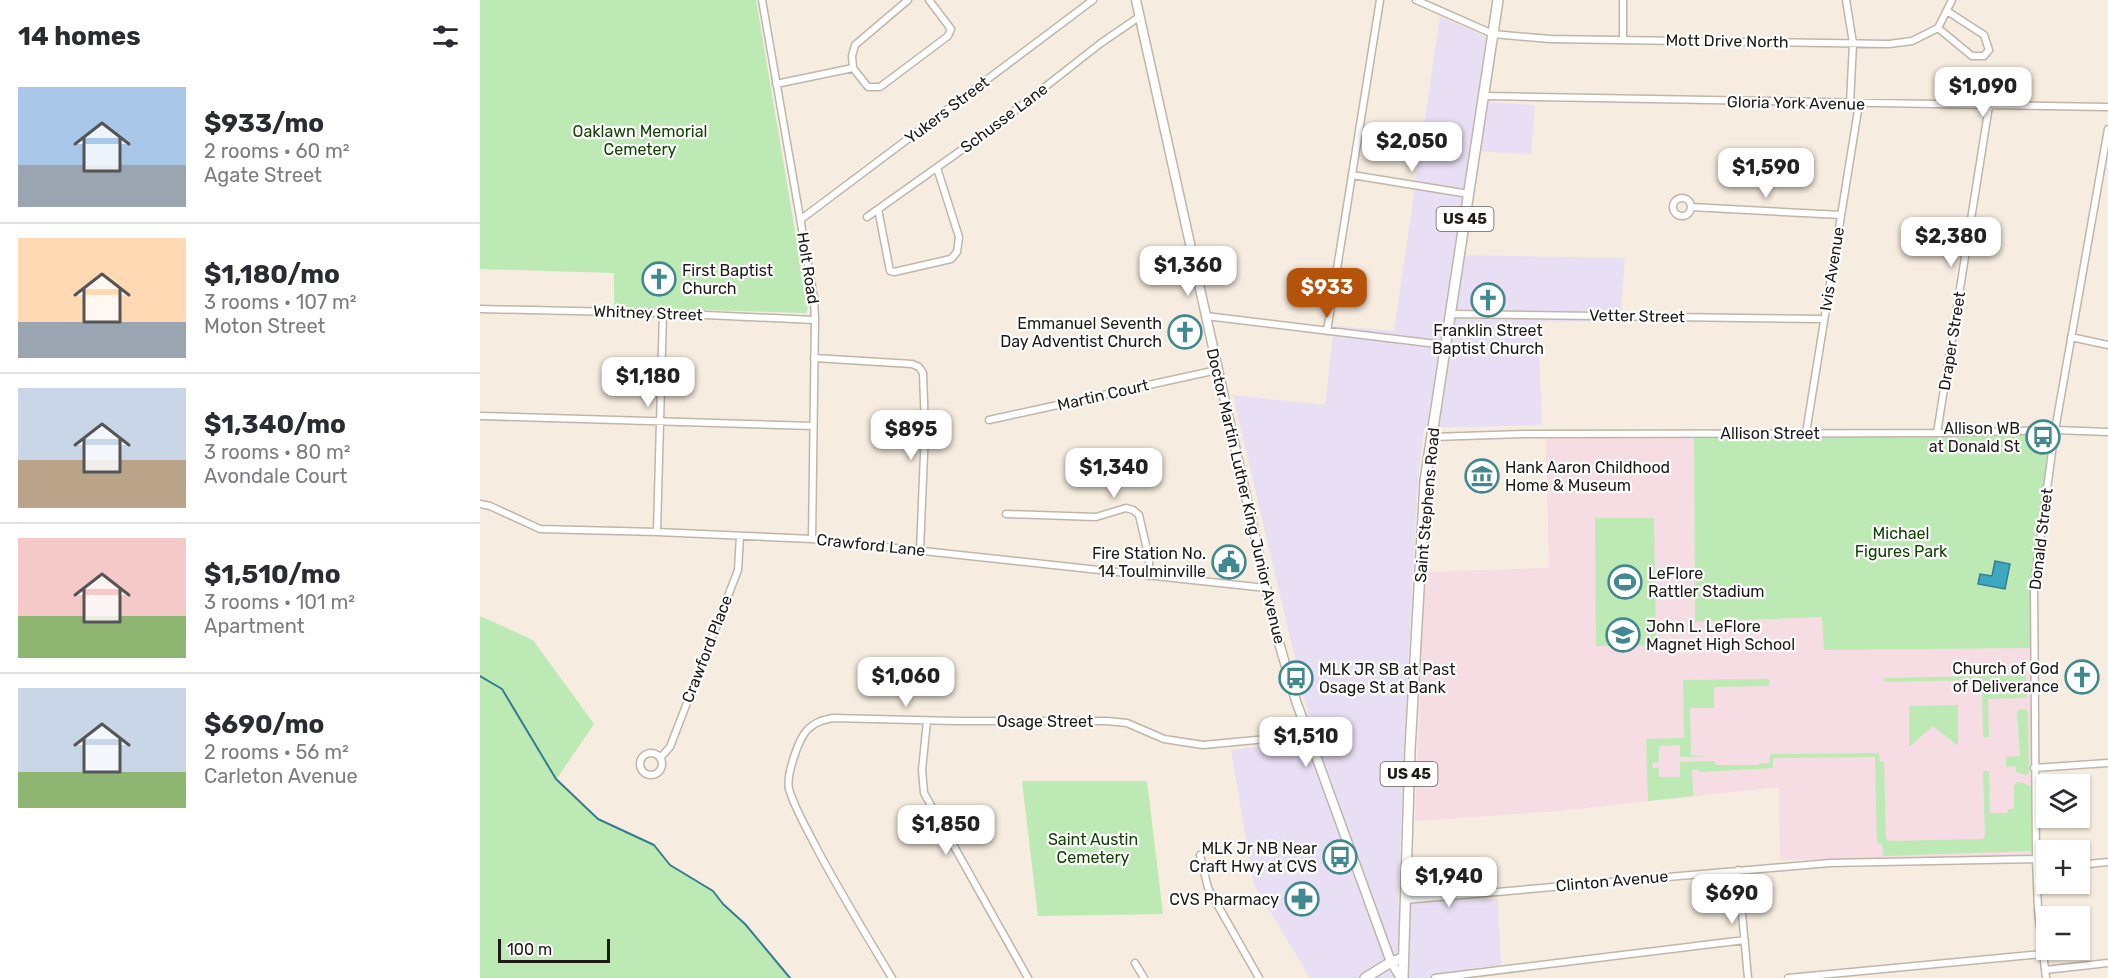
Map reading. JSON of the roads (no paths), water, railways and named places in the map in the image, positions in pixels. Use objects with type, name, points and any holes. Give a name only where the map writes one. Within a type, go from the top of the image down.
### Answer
[{"type":"main road","name":"Doctor Martin Luther King Junior Avenue","points":[[1136,0],[1277,636],[1308,735],[1391,962],[1402,978]]},
{"type":"main road","name":"Saint Stephens Road","points":[[1402,978],[1414,664],[1425,481],[1498,0]]},
{"type":"main road","points":[[1365,978],[1391,962],[1403,958]]},
{"type":"street","name":"Holt Road","points":[[762,0],[814,298],[812,539]]},
{"type":"street","points":[[908,0],[855,45],[852,56],[853,69],[868,87],[880,87],[948,36],[951,29],[929,0]]},
{"type":"street","name":"Yukers Street","points":[[800,220],[1094,0]]},
{"type":"street","points":[[1328,331],[1380,0]]},
{"type":"street","name":"Mott Drive North","points":[[1416,0],[1493,34],[1550,39],[1889,44],[1912,41],[1938,28]]},
{"type":"street","points":[[1623,0],[1623,39]]},
{"type":"street","points":[[1846,0],[1853,43],[1850,104]]},
{"type":"street","points":[[1947,11],[1984,35],[1989,50],[1984,56],[1972,56],[1938,28],[1952,0]]},
{"type":"street","name":"Schusse Lane","points":[[867,217],[994,127],[1101,43],[1139,17]]},
{"type":"street","points":[[776,84],[853,69]]},
{"type":"street","name":"Gloria York Avenue","points":[[1484,96],[2108,107]]},
{"type":"street","name":"Ivis Avenue","points":[[1806,433],[1859,104]]},
{"type":"street","name":"Draper Street","points":[[1937,433],[1989,106]]},
{"type":"street","name":"Donald Street","points":[[2036,859],[2034,584],[2055,430],[2108,129]]},
{"type":"street","points":[[878,209],[890,271],[951,259],[957,252],[959,237],[937,168]]},
{"type":"street","points":[[1352,175],[1469,194]]},
{"type":"street","points":[[1690,207],[1841,215]]},
{"type":"street","name":"Whitney Street","points":[[480,309],[663,313],[815,320]]},
{"type":"street","points":[[657,532],[663,313]]},
{"type":"street","name":"Vetter Street","points":[[1450,314],[1824,319]]},
{"type":"street","points":[[1206,316],[1445,345]]},
{"type":"street","points":[[2071,337],[2108,345]]},
{"type":"street","points":[[814,358],[912,364],[919,367],[922,373],[925,430],[920,550]]},
{"type":"street","name":"Martin Court","points":[[989,420],[1217,370]]},
{"type":"street","points":[[481,416],[813,426]]},
{"type":"street","name":"Allison Street","points":[[1432,437],[1524,434],[1937,433],[2055,430],[2108,432]]},
{"type":"street","name":"Crawford Lane","points":[[480,504],[490,506],[540,529],[812,539],[1266,588]]},
{"type":"street","points":[[1006,514],[1096,517],[1126,508],[1133,510],[1139,515],[1149,558],[1149,576]]},
{"type":"street","name":"Crawford Place","points":[[660,758],[670,747],[738,570],[740,536]]},
{"type":"street","name":"Osage Street","points":[[892,978],[836,885],[803,822],[788,787],[798,747],[807,730],[819,721],[832,718],[1117,722],[1127,723],[1164,739],[1203,746],[1308,735]]},
{"type":"street","points":[[927,721],[922,770],[924,793],[1028,978]]},
{"type":"street","points":[[2034,768],[2108,763]]},
{"type":"street","points":[[1200,855],[1208,888],[1259,978]]},
{"type":"street","name":"Clinton Avenue","points":[[1404,900],[1830,863],[2036,859]]},
{"type":"street","points":[[2090,864],[2108,862]]},
{"type":"street","points":[[1738,870],[1748,978]]},
{"type":"street","points":[[1435,978],[1745,940]]},
{"type":"street","points":[[1788,978],[2036,955]]},
{"type":"street","name":"Donald Street","points":[[2044,960],[2045,970]]},
{"type":"street","points":[[1135,963],[1144,978]]},
{"type":"street","points":[[2046,978],[2045,970],[2108,963]]},
{"type":"water","points":[[1995,561],[2010,564],[2005,589],[1978,584],[1980,574],[1992,576]]},
{"type":"waterway","points":[[480,676],[502,689],[556,779],[598,819],[654,845],[670,865],[713,891],[723,904],[745,924],[790,978]]},
{"type":"place","name":"First Baptist Church","points":[[659,279]]},
{"type":"place","name":"Franklin Street Baptist Church","points":[[1488,300]]},
{"type":"place","name":"Emmanuel Seventh Day Adventist Church","points":[[1185,332]]},
{"type":"place","name":"Allison WB at Donald St","points":[[2043,437]]},
{"type":"place","name":"Hank Aaron Childhood Home & Museum","points":[[1482,476]]},
{"type":"place","name":"Fire Station No. 14 Toulminville","points":[[1229,562]]},
{"type":"place","name":"LeFlore Rattler Stadium","points":[[1625,582]]},
{"type":"place","name":"John L. LeFlore Magnet High School","points":[[1623,635]]},
{"type":"place","name":"Church of God of Deliverance","points":[[2082,677]]},
{"type":"place","name":"MLK JR SB at Past Osage St at Bank","points":[[1296,678]]},
{"type":"place","name":"MLK Jr NB Near Craft Hwy at CVS","points":[[1340,857]]},
{"type":"place","name":"CVS Pharmacy","points":[[1302,899]]},
{"type":"park label","name":"Oaklawn Memorial Cemetery","points":[[640,140]]},
{"type":"park label","name":"Michael Figures Park","points":[[1901,542]]},
{"type":"park label","name":"Saint Austin Cemetery","points":[[1093,848]]}]
